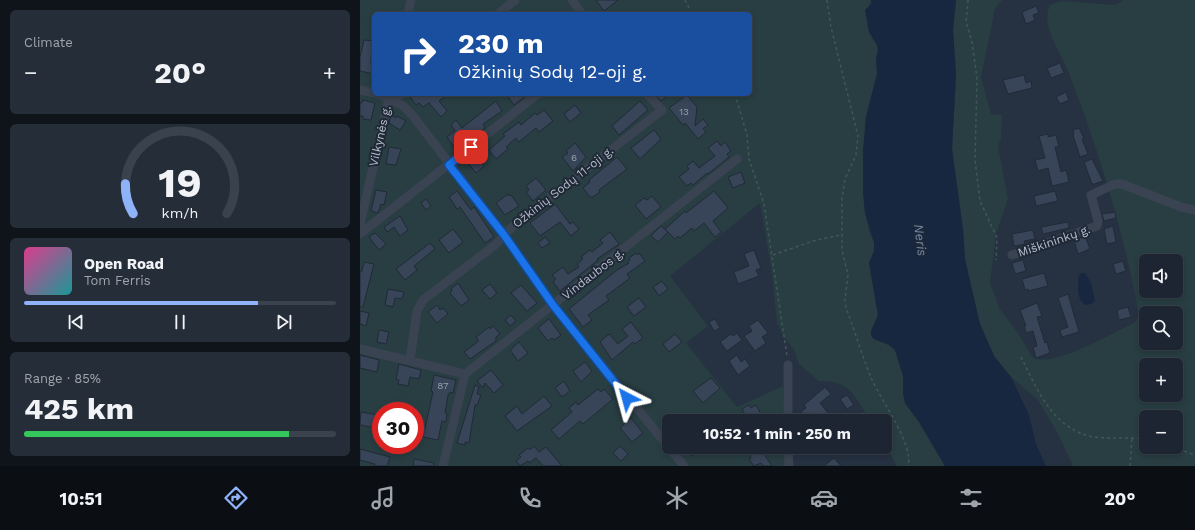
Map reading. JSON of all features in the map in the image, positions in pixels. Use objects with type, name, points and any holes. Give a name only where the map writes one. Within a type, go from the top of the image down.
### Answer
[{"type":"street","points":[[408,12],[411,0]]},
{"type":"street","points":[[500,12],[515,0]]},
{"type":"street","points":[[572,0],[581,12]]},
{"type":"street","points":[[360,90],[372,93]]},
{"type":"street","points":[[389,96],[402,105],[413,116],[504,235],[553,305],[684,466]]},
{"type":"street","name":"Vilkynės g.","points":[[360,224],[389,96]]},
{"type":"street","points":[[360,234],[535,96]]},
{"type":"street","name":"Ožkinių Sodų 11-oji g.","points":[[410,360],[416,311],[419,305],[495,245],[504,235],[662,110],[649,96]]},
{"type":"street","name":"Vindaubos g.","points":[[465,374],[737,160]]},
{"type":"street","name":"Miškininkų g.","points":[[1012,255],[1097,226],[1098,221],[1091,195],[1115,184],[1122,184],[1181,207],[1195,210]]},
{"type":"street","points":[[360,348],[465,374],[443,466]]},
{"type":"street","points":[[788,365],[788,414]]},
{"type":"street","points":[[788,454],[789,466]]},
{"type":"path","points":[[685,0],[691,12]]},
{"type":"path","points":[[827,0],[831,27],[858,136],[856,155],[845,178],[842,198],[842,250],[848,274],[845,299],[846,308],[872,380],[904,441],[908,454],[908,466]]},
{"type":"path","points":[[968,0],[966,22],[972,42],[977,78],[975,160],[980,201],[997,238],[996,260]]},
{"type":"path","points":[[736,96],[747,135],[749,159],[764,204],[773,255],[788,365]]},
{"type":"path","points":[[773,255],[814,241],[841,235]]},
{"type":"path","points":[[1021,357],[1052,413],[1070,429],[1093,436],[1139,438]]},
{"type":"path","points":[[1130,466],[1132,438]]},
{"type":"path","points":[[1183,450],[1195,455]]},
{"type":"green space","points":[[360,0],[871,0],[869,7],[872,38],[877,45],[878,51],[876,58],[877,74],[866,117],[863,192],[865,213],[870,234],[874,242],[874,251],[869,263],[878,316],[871,331],[874,339],[889,345],[895,350],[903,376],[903,393],[905,403],[919,422],[945,466],[897,466],[890,454],[892,454],[892,414],[866,414],[856,397],[845,387],[839,384],[819,381],[799,364],[794,350],[782,334],[777,323],[772,273],[760,203],[670,276],[708,326],[686,343],[737,407],[783,386],[784,414],[662,414],[662,454],[785,454],[786,466],[360,466]]},
{"type":"green space","points":[[956,0],[1002,0],[995,9],[981,77],[991,114],[1002,115],[1001,138],[998,146],[1008,199],[996,234],[990,283],[1000,309],[1018,333],[1033,358],[1055,358],[1069,354],[1134,323],[1139,316],[1126,254],[1110,192],[1068,71],[1049,30],[1047,21],[1050,5],[1061,1],[1115,5],[1123,0],[1195,0],[1195,466],[1073,466],[1057,432],[1037,399],[1011,377],[994,356],[980,324],[965,259],[963,229],[952,149],[956,75],[953,30]]},
{"type":"water","name":"Neris","points":[[871,0],[956,0],[953,30],[956,75],[952,149],[963,229],[965,259],[980,324],[994,356],[1011,377],[1029,415],[1036,444],[1046,466],[945,466],[919,422],[905,403],[903,393],[903,376],[895,350],[889,345],[874,339],[871,336],[871,331],[878,315],[869,263],[874,251],[874,242],[865,213],[863,192],[863,150],[866,117],[877,74],[877,45],[869,32],[865,10],[872,3]]},
{"type":"water","points":[[1081,273],[1085,273],[1091,283],[1095,301],[1091,304],[1086,305],[1083,303],[1079,296],[1079,275]]},
{"type":"building","points":[[596,0],[618,0],[604,11]]},
{"type":"building","points":[[1036,6],[1039,13],[1033,15],[1035,20],[1026,24],[1022,12]]},
{"type":"building","points":[[364,40],[372,41],[372,74],[360,71],[360,57]]},
{"type":"building","points":[[1060,63],[1064,73],[1051,78],[1047,68]]},
{"type":"building","points":[[1024,75],[1026,83],[1031,81],[1032,88],[1008,94],[1003,80]]},
{"type":"building","points":[[1066,92],[1069,100],[1060,104],[1056,97]]},
{"type":"building","points":[[409,96],[445,96],[439,101],[447,111],[441,117],[429,103],[423,107],[419,103],[416,105]]},
{"type":"building","points":[[507,96],[525,96],[514,105]]},
{"type":"building","points":[[657,96],[667,96],[661,101]]},
{"type":"building","points":[[688,96],[697,107],[695,126],[703,119],[708,125],[703,129],[706,132],[698,139],[685,123],[683,125],[669,108]]},
{"type":"building","points":[[363,100],[375,103],[371,120],[363,119],[363,116],[360,116],[360,103],[362,103]]},
{"type":"building","points":[[496,101],[502,111],[483,124],[485,128],[463,143],[464,144],[456,150],[447,137],[455,131],[451,125],[456,120],[462,128]]},
{"type":"building","points":[[640,101],[648,110],[619,135],[612,126]]},
{"type":"building","points":[[575,105],[581,113],[570,122],[564,114]]},
{"type":"building","points":[[544,110],[553,121],[539,132],[536,128],[519,142],[516,138],[506,147],[508,149],[496,159],[489,150],[505,136],[503,134],[519,122],[521,125],[535,113],[537,115]]},
{"type":"building","points":[[391,115],[396,118],[397,116],[406,121],[400,130],[389,123]]},
{"type":"building","points":[[1079,128],[1084,138],[1082,139],[1088,154],[1080,157],[1073,135],[1073,130]]},
{"type":"building","points":[[654,130],[661,139],[640,159],[631,148]]},
{"type":"building","points":[[1048,134],[1048,137],[1056,135],[1059,147],[1055,147],[1061,172],[1066,170],[1069,182],[1052,186],[1048,168],[1038,171],[1035,160],[1045,158],[1039,136]]},
{"type":"building","points":[[717,141],[721,146],[725,142],[731,151],[727,154],[729,157],[693,185],[691,183],[687,186],[679,177],[689,169],[687,166],[693,161],[699,168],[715,156],[708,148]]},
{"type":"building","points":[[575,143],[586,157],[573,171],[562,157],[568,153],[566,151]]},
{"type":"building","points":[[389,147],[401,149],[396,165],[386,164]]},
{"type":"building","points":[[617,157],[627,169],[599,190],[600,192],[593,197],[590,197],[583,188],[590,182],[589,180]]},
{"type":"building","points":[[477,158],[484,166],[476,173],[469,164]]},
{"type":"building","points":[[1092,159],[1103,181],[1094,184],[1092,184],[1084,162]]},
{"type":"building","points":[[741,172],[745,183],[733,188],[728,177]]},
{"type":"building","points":[[536,178],[546,190],[533,201],[526,192],[529,190],[526,186]]},
{"type":"building","points":[[376,190],[387,192],[384,205],[381,204],[378,213],[371,211]]},
{"type":"building","points":[[457,191],[471,210],[474,207],[494,237],[485,243],[460,207],[457,209],[449,197]]},
{"type":"building","points":[[714,191],[728,208],[713,221],[721,232],[715,237],[704,223],[694,231],[692,228],[680,238],[678,236],[675,239],[665,229],[685,211],[686,213]]},
{"type":"building","points":[[1055,191],[1058,201],[1036,206],[1034,196]]},
{"type":"building","points":[[508,194],[509,196],[511,195],[519,206],[505,215],[496,203]]},
{"type":"building","points":[[652,196],[661,207],[646,219],[635,205],[644,198],[647,200]]},
{"type":"building","points":[[426,199],[431,206],[426,210],[421,203]]},
{"type":"building","points":[[555,204],[570,224],[573,222],[579,229],[571,236],[560,222],[540,236],[530,223]]},
{"type":"building","points":[[1115,212],[1116,218],[1104,221],[1102,214]]},
{"type":"building","points":[[400,216],[408,230],[400,236],[394,227],[387,232],[384,227]]},
{"type":"building","points":[[1068,222],[1069,228],[1043,234],[1041,227]]},
{"type":"building","points":[[661,226],[668,232],[658,242],[651,236]]},
{"type":"building","points":[[1113,226],[1116,242],[1107,244],[1104,229]]},
{"type":"building","points":[[453,229],[463,242],[449,253],[439,240]]},
{"type":"building","points":[[1033,230],[1035,239],[1024,241],[1025,244],[1014,246],[1012,234]]},
{"type":"building","points":[[610,232],[619,244],[597,259],[598,260],[560,291],[553,282],[556,279],[552,275],[563,267],[568,274],[579,267],[577,264],[583,259],[581,257],[590,250],[592,252],[603,243],[600,240]]},
{"type":"building","points":[[375,233],[386,244],[379,250],[369,237]]},
{"type":"building","points":[[1085,236],[1090,249],[1078,254],[1074,240]]},
{"type":"building","points":[[545,237],[550,243],[542,248],[538,243]]},
{"type":"building","points":[[430,243],[435,249],[414,266],[417,270],[405,280],[396,269]]},
{"type":"building","points":[[754,250],[761,268],[756,270],[759,276],[738,284],[734,272],[749,266],[744,254]]},
{"type":"building","points":[[636,253],[637,255],[639,253],[645,261],[627,274],[630,278],[606,296],[609,300],[588,315],[592,320],[583,327],[569,309],[617,270],[629,263],[629,258]]},
{"type":"building","points":[[1023,260],[1026,271],[1015,274],[1012,263]]},
{"type":"building","points":[[1123,261],[1126,271],[1116,274],[1113,264]]},
{"type":"building","points":[[364,262],[374,264],[363,307],[360,307],[360,271],[362,271]]},
{"type":"building","points":[[1044,273],[1048,286],[1028,291],[1028,289],[1025,290],[1022,279]]},
{"type":"building","points":[[662,281],[668,289],[659,296],[653,287]]},
{"type":"building","points":[[458,283],[469,300],[461,306],[450,293],[452,291],[451,289]]},
{"type":"building","points":[[490,284],[497,293],[490,299],[482,290]]},
{"type":"building","points":[[521,285],[537,303],[527,311],[511,293]]},
{"type":"building","points":[[388,289],[404,292],[402,299],[395,298],[393,307],[385,305]]},
{"type":"building","points":[[1068,294],[1079,332],[1062,337],[1060,330],[1068,327],[1058,298]]},
{"type":"building","points":[[639,298],[646,307],[634,316],[627,307]]},
{"type":"building","points":[[1037,303],[1042,316],[1037,317],[1045,343],[1047,342],[1050,353],[1036,358],[1033,347],[1037,346],[1033,331],[1026,333],[1024,326],[1026,326],[1020,310]]},
{"type":"building","points":[[437,305],[440,310],[443,308],[448,314],[437,323],[428,312]]},
{"type":"building","points":[[1128,307],[1131,317],[1119,320],[1117,310]]},
{"type":"building","points":[[360,311],[369,313],[366,326],[360,324]]},
{"type":"building","points":[[511,315],[516,321],[510,326],[505,320]]},
{"type":"building","points":[[549,319],[561,335],[554,340],[552,338],[548,341],[538,328]]},
{"type":"building","points":[[715,319],[720,328],[714,331],[709,322]]},
{"type":"building","points":[[758,320],[768,333],[762,337],[766,343],[755,351],[744,336],[752,331],[749,326]]},
{"type":"building","points":[[631,322],[643,338],[635,344],[633,342],[612,360],[600,342],[609,334],[618,344],[628,336],[622,329]]},
{"type":"building","points":[[493,326],[500,334],[496,337],[496,341],[470,359],[464,352],[479,341],[476,337],[489,327],[490,329]]},
{"type":"building","points":[[379,330],[389,332],[386,344],[377,342]]},
{"type":"building","points":[[737,333],[742,340],[727,351],[720,342],[731,334],[733,336]]},
{"type":"building","points":[[675,334],[682,342],[669,352],[663,344]]},
{"type":"building","points":[[519,342],[528,353],[518,361],[510,350]]},
{"type":"building","points":[[360,355],[379,360],[377,372],[360,368]]},
{"type":"building","points":[[737,355],[741,362],[745,359],[750,366],[738,375],[729,361]]},
{"type":"building","points":[[585,362],[592,371],[581,382],[573,371]]},
{"type":"building","points":[[399,364],[421,370],[419,379],[410,377],[408,386],[398,384],[399,380],[396,379]]},
{"type":"building","points":[[491,370],[503,385],[494,393],[485,383],[483,388],[477,381]]},
{"type":"building","points":[[434,375],[456,380],[453,393],[450,392],[448,395],[445,413],[447,413],[446,422],[442,421],[438,440],[424,437],[433,392],[431,391]]},
{"type":"building","points":[[711,378],[720,388],[703,403],[693,391]]},
{"type":"building","points":[[564,381],[570,391],[562,397],[555,388]]},
{"type":"building","points":[[475,385],[479,387],[477,394],[481,395],[477,405],[475,405],[469,443],[465,442],[465,445],[457,443]]},
{"type":"building","points":[[825,387],[831,394],[820,403],[829,414],[803,414],[801,412],[806,408],[804,405]]},
{"type":"building","points":[[598,389],[601,392],[604,389],[613,399],[583,424],[580,421],[559,439],[551,430],[572,412],[569,408],[576,402],[578,405]]},
{"type":"building","points":[[847,395],[854,405],[847,409],[840,399]]},
{"type":"building","points":[[544,396],[552,406],[517,431],[505,416],[517,406],[522,414]]},
{"type":"building","points":[[749,405],[751,408],[756,405],[761,414],[745,414],[742,409]]},
{"type":"building","points":[[863,411],[865,414],[858,414]]},
{"type":"building","points":[[361,412],[372,414],[372,427],[360,425]]},
{"type":"building","points":[[631,418],[643,433],[632,442],[620,428]]},
{"type":"building","points":[[534,446],[539,452],[546,447],[562,466],[543,466],[536,458],[529,463],[528,461],[520,466],[516,461],[521,457],[519,455],[528,448],[530,450]]},
{"type":"building","points":[[620,446],[628,454],[621,461],[613,453]]},
{"type":"building","points":[[360,449],[372,452],[372,454],[390,457],[387,466],[374,466],[375,464],[360,460]]},
{"type":"building","points":[[764,454],[772,466],[763,466],[761,463],[754,466],[749,459],[751,458],[750,455]]},
{"type":"building","points":[[834,458],[841,466],[824,466]]},
{"type":"building","points":[[414,459],[434,463],[434,466],[413,466]]},
{"type":"route","points":[[471,147],[449,165],[504,235],[578,338],[627,398]]}]
